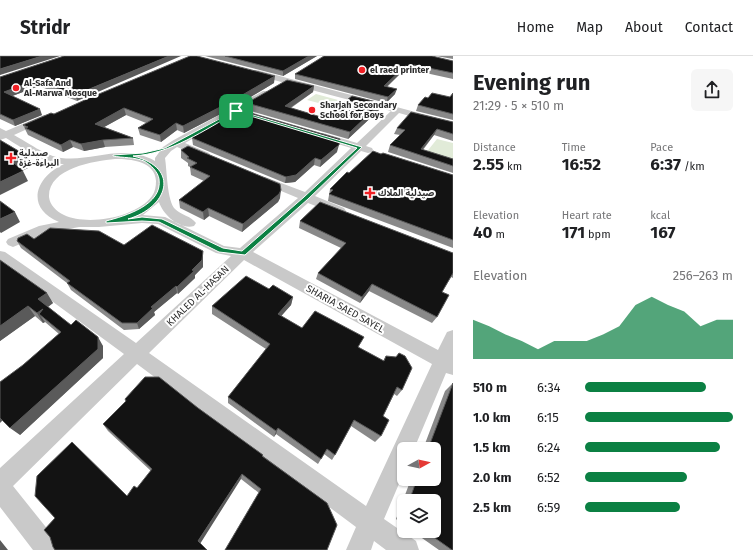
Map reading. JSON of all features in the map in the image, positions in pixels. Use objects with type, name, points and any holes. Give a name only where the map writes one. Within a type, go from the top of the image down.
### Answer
[{"type":"street","points":[[243,70],[290,79],[453,125]]},
{"type":"street","points":[[2,134],[37,152],[59,161],[143,154],[171,146],[236,111],[290,79]]},
{"type":"street","name":"KHALED AL-HASAN","points":[[0,483],[137,354],[239,253],[306,198],[397,110]]},
{"type":"street","points":[[236,111],[251,115]]},
{"type":"street","points":[[2,134],[56,114]]},
{"type":"street","points":[[309,132],[381,154]]},
{"type":"street","points":[[171,146],[219,162]]},
{"type":"street","points":[[0,249],[44,229],[58,225],[108,222],[129,217],[146,208],[159,194],[162,182],[160,158],[171,146]]},
{"type":"street","points":[[13,242],[34,225],[38,218],[47,184],[49,166],[37,156],[37,152]]},
{"type":"street","points":[[115,156],[145,160],[155,167],[162,182]]},
{"type":"street","points":[[47,184],[64,168],[89,159]]},
{"type":"street","points":[[248,174],[350,215]]},
{"type":"street","name":"SHARIA SAED SAYEL","points":[[162,182],[164,204],[168,211],[177,217],[228,243],[239,253],[448,365]]},
{"type":"street","points":[[43,197],[45,206],[53,214],[66,220],[82,223]]},
{"type":"street","name":"SHARIA SAED SAYEL","points":[[108,222],[142,219],[160,220],[222,250],[239,253]]},
{"type":"street","points":[[0,256],[407,550]]},
{"type":"street","points":[[358,550],[448,365],[453,337]]},
{"type":"street","points":[[0,488],[48,550]]},
{"type":"green space","points":[[316,94],[338,100],[330,106],[307,100]]},
{"type":"green space","points":[[437,139],[453,143],[453,162],[425,154]]},
{"type":"building","points":[[0,56],[42,56],[0,69]]},
{"type":"building","points":[[64,56],[169,56],[75,95],[36,80],[4,92],[40,109],[13,120],[0,114],[0,77]]},
{"type":"building","points":[[190,56],[197,56],[275,76],[232,101],[183,126],[176,123],[160,135],[138,128],[153,119],[124,108],[95,124],[133,138],[103,140],[81,144],[70,140],[61,145],[25,128],[28,127],[23,125],[51,113],[54,114]]},
{"type":"building","points":[[225,56],[309,56],[283,71]]},
{"type":"building","points":[[324,56],[432,56],[453,61],[453,73],[414,65],[412,67],[405,66],[384,86],[397,89],[388,97],[295,74]]},
{"type":"building","points":[[287,80],[314,86],[285,106],[324,118],[352,96],[381,103],[350,132],[247,103]]},
{"type":"building","points":[[432,93],[450,97],[453,93],[453,114],[418,105],[425,97],[428,98]]},
{"type":"building","points":[[237,109],[340,139],[339,145],[321,160],[315,158],[296,175],[286,177],[192,138],[194,133]]},
{"type":"building","points":[[411,112],[453,122],[453,134],[437,129],[421,149],[453,159],[453,166],[390,145],[405,130],[397,128]]},
{"type":"building","points":[[0,140],[27,156],[13,162],[23,171],[0,182]]},
{"type":"building","points":[[188,146],[280,184],[281,190],[279,194],[243,224],[208,208],[203,212],[179,200],[210,176],[190,167],[197,163],[187,158],[189,157],[181,150]]},
{"type":"building","points":[[373,151],[453,175],[453,240],[329,194],[333,190],[330,189],[347,172],[349,173]]},
{"type":"building","points":[[0,201],[15,212],[0,219]]},
{"type":"building","points":[[320,202],[453,253],[453,273],[442,292],[449,295],[437,317],[372,284],[362,297],[318,273],[346,243],[300,221]]},
{"type":"building","points":[[152,225],[203,251],[202,260],[192,270],[194,271],[177,287],[176,286],[151,307],[153,308],[137,323],[122,323],[67,283],[70,281],[17,241],[18,238],[27,234],[34,239],[50,228],[99,231],[124,245]]},
{"type":"building","points":[[0,260],[47,293],[38,299],[71,325],[76,320],[98,337],[98,349],[10,428],[0,418],[0,382],[23,365],[61,332],[39,314],[43,309],[37,313],[28,306],[0,326]]},
{"type":"building","points":[[246,276],[269,289],[273,285],[293,297],[278,314],[302,328],[315,311],[364,337],[358,347],[384,361],[386,356],[396,357],[399,353],[405,356],[412,368],[402,390],[397,387],[383,416],[389,420],[381,436],[354,420],[335,455],[327,449],[321,459],[278,428],[276,431],[228,397],[270,344],[212,306]]},
{"type":"building","points":[[145,377],[159,377],[198,408],[263,455],[262,456],[327,503],[337,525],[327,550],[225,550],[261,489],[242,474],[198,541],[207,550],[55,550],[50,537],[44,530],[55,518],[35,496],[37,476],[72,442],[127,496],[134,486],[137,488],[152,469],[103,424],[126,401],[125,399]]},
{"type":"building","points":[[453,383],[453,550],[435,538],[441,538],[441,494],[412,494],[414,486],[441,486],[441,442],[431,442]]},
{"type":"place","name":"el raed printer","points":[[362,70]]},
{"type":"place","name":"Al-Safa And Al-Marwa Mosque","points":[[16,88]]},
{"type":"place","name":"Sharjah Secondary School for Boys","points":[[312,110]]},
{"type":"place","name":"صيدلية البراءة-غزة","points":[[11,158]]},
{"type":"place","name":"صيدلية الملاك","points":[[370,193]]},
{"type":"route","points":[[236,111],[360,147],[306,198],[243,253],[222,250],[160,220],[142,219],[108,222],[129,217],[146,208],[156,199],[163,186],[161,174],[155,167],[145,160],[132,157],[115,156],[143,154],[167,149],[236,111]]}]
